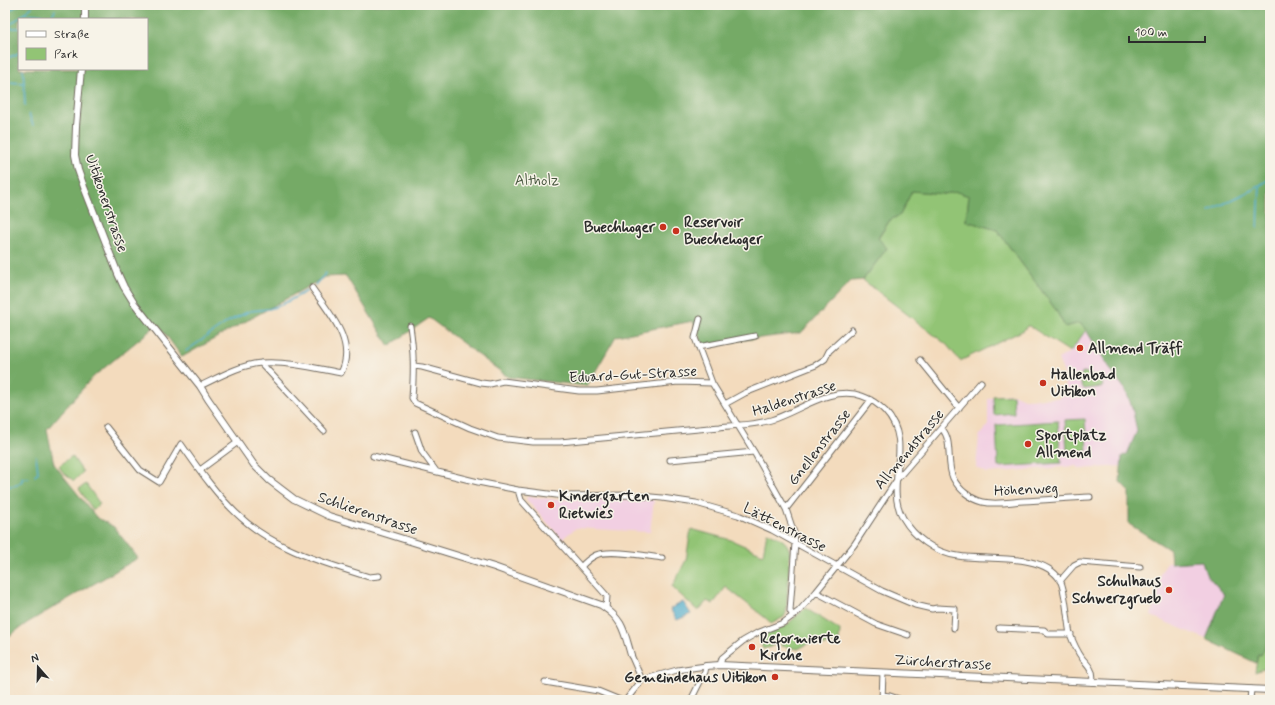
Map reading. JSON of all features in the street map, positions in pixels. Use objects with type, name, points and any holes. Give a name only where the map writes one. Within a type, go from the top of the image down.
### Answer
[{"type":"street","points":[[85,5],[85,18]]},
{"type":"street","name":"Uitikonerstrasse","points":[[81,70],[75,148],[77,163],[84,187],[118,274]]},
{"type":"street","name":"Schlierenstrasse","points":[[118,274],[134,303],[200,386],[254,465],[285,492],[304,504],[329,516],[506,571],[592,601],[614,615],[623,628],[631,655],[642,680]]},
{"type":"street","points":[[200,386],[236,369],[261,363],[311,367],[340,373],[345,365],[346,357],[343,338],[339,327],[312,288]]},
{"type":"street","points":[[700,320],[696,338],[712,383],[754,452],[786,509],[794,533],[795,543],[790,611],[793,616]]},
{"type":"street","points":[[410,326],[414,350],[414,366]]},
{"type":"street","points":[[725,404],[745,393],[816,365],[825,359],[829,351],[852,330]]},
{"type":"street","points":[[698,347],[755,336]]},
{"type":"street","points":[[920,360],[959,408]]},
{"type":"street","points":[[261,363],[324,431]]},
{"type":"street","name":"Eduard-Gut-Strasse","points":[[414,366],[482,383],[490,384],[503,381],[579,391],[597,391],[678,382],[712,383]]},
{"type":"street","name":"Haldenstrasse","points":[[414,366],[412,398],[416,403],[470,428],[498,438],[533,442],[560,442],[738,426],[769,420],[834,394],[855,394],[871,400],[880,407],[889,415],[898,432],[900,450],[896,489],[897,500],[902,517],[914,534],[934,548],[945,553],[958,556],[1032,561],[1046,566],[1060,581]]},
{"type":"street","name":"Allmendstrasse","points":[[720,665],[722,658],[743,640],[781,624],[793,616],[816,592],[854,545],[898,478],[981,382]]},
{"type":"street","name":"Gnellenstrasse","points":[[786,509],[871,400]]},
{"type":"street","points":[[106,427],[140,470],[159,482],[181,444],[217,493],[236,513],[257,531],[282,546],[308,558],[369,577],[379,576]]},
{"type":"street","name":"Höhenweg","points":[[942,428],[948,437],[950,466],[953,478],[962,490],[976,499],[983,502],[995,503],[1090,497]]},
{"type":"street","points":[[415,432],[422,452],[436,471]]},
{"type":"street","points":[[200,470],[238,442]]},
{"type":"street","points":[[670,460],[754,452]]},
{"type":"street","name":"Lättenstrasse","points":[[373,456],[478,482],[518,490],[564,496],[630,495],[662,498],[696,503],[738,515],[772,530],[882,591],[910,603],[932,609],[955,609],[954,628]]},
{"type":"street","points":[[518,490],[521,500],[607,596],[606,609]]},
{"type":"street","points":[[581,567],[591,557],[597,554],[606,553],[662,558]]},
{"type":"street","points":[[1092,682],[1092,670],[1075,648],[1060,581],[1074,565],[1080,562],[1140,568]]},
{"type":"street","points":[[816,592],[876,624],[908,635]]},
{"type":"street","points":[[999,628],[1044,630],[1048,634],[1071,634]]},
{"type":"street","name":"Zürcherstrasse","points":[[642,680],[677,670],[720,665],[1270,690]]},
{"type":"street","points":[[691,700],[704,676],[706,666]]},
{"type":"street","points":[[883,673],[882,698],[890,696],[902,700]]},
{"type":"street","points":[[626,700],[642,680]]},
{"type":"street","points":[[546,682],[598,691],[620,700]]},
{"type":"street","points":[[1250,700],[1251,689]]},
{"type":"shaded area","points":[[1086,330],[1112,372],[1125,389],[1132,407],[1137,431],[1127,454],[1122,456],[1122,466],[1080,469],[1077,466],[987,473],[976,467],[979,436],[988,425],[988,399],[998,395],[1013,394],[1024,399],[1059,398],[1066,392],[1065,376],[1058,359],[1070,352]]},
{"type":"shaded area","points":[[528,496],[558,500],[654,500],[650,532],[576,528],[562,539],[526,499]]},
{"type":"shaded area","points":[[1202,560],[1206,574],[1224,594],[1206,639],[1151,616],[1161,572],[1168,562]]},
{"type":"green space","name":"Altholz","points":[[5,5],[1270,5],[1270,636],[1261,655],[1258,654],[1256,663],[1206,639],[1224,594],[1206,574],[1202,561],[1171,563],[1170,550],[1129,524],[1129,491],[1120,482],[1122,456],[1127,454],[1137,431],[1132,407],[1125,389],[1080,323],[1065,327],[1056,310],[997,230],[966,221],[969,196],[957,192],[943,194],[912,191],[900,215],[890,220],[878,238],[887,248],[863,280],[851,281],[801,333],[703,345],[693,321],[616,336],[587,386],[508,377],[429,318],[389,346],[346,276],[325,277],[182,357],[158,324],[93,377],[47,429],[54,464],[96,517],[114,527],[138,558],[27,623],[5,639]]},
{"type":"green space","points":[[912,191],[943,194],[957,192],[969,196],[966,221],[997,230],[1056,310],[1065,327],[1080,323],[1086,330],[1070,352],[1027,326],[1024,330],[960,361],[947,345],[863,280],[887,248],[878,239],[890,220],[900,215]]},
{"type":"green space","points":[[1083,372],[1088,373],[1097,379],[1103,385],[1102,387],[1084,389],[1080,380]]},
{"type":"green space","points":[[1013,395],[1014,413],[994,415],[993,396]]},
{"type":"green space","points":[[1085,419],[1087,450],[1067,452],[1065,420]]},
{"type":"green space","name":"Sportplatz Allmend","points":[[1058,421],[1061,463],[998,467],[996,425]]},
{"type":"green space","points":[[72,456],[83,472],[74,481],[62,471],[59,466]]},
{"type":"green space","points":[[86,484],[100,504],[93,510],[79,489]]},
{"type":"green space","points":[[691,529],[731,540],[763,554],[767,532],[779,537],[785,542],[790,553],[786,613],[784,617],[771,624],[726,587],[713,604],[707,601],[698,611],[672,587],[686,560]]},
{"type":"green space","points":[[805,608],[840,630],[839,641],[825,645],[813,641],[798,649],[781,646],[781,641],[763,649],[759,638],[761,635],[786,626]]},
{"type":"green space","points":[[1270,636],[1270,669],[1263,669],[1255,672],[1258,654],[1261,655]]},
{"type":"water","points":[[683,602],[691,614],[677,620],[670,609]]},
{"type":"waterway","points":[[5,7],[9,5]]},
{"type":"waterway","points":[[5,13],[18,5]]},
{"type":"waterway","points":[[18,18],[32,7]]},
{"type":"waterway","points":[[51,18],[55,10]]},
{"type":"waterway","points":[[24,13],[42,15]]},
{"type":"waterway","points":[[6,28],[18,18]]},
{"type":"waterway","points":[[7,28],[18,28]]},
{"type":"waterway","points":[[5,59],[18,53]]},
{"type":"waterway","points":[[23,70],[24,83]]},
{"type":"waterway","points":[[5,82],[24,83],[25,105]]},
{"type":"waterway","points":[[29,114],[33,125]]},
{"type":"waterway","points":[[1209,211],[1252,190],[1270,179]]},
{"type":"waterway","points":[[1258,228],[1260,185]]},
{"type":"waterway","points":[[315,285],[326,273]]},
{"type":"waterway","points":[[186,351],[229,321],[250,311],[269,309],[281,305],[307,291]]},
{"type":"waterway","points":[[35,476],[38,472],[36,456]]},
{"type":"waterway","points":[[5,487],[17,485],[22,481],[22,478],[29,478]]},
{"type":"place","name":"Buechhoger","points":[[663,227]]},
{"type":"place","name":"Reservoir Buechehoger","points":[[676,231]]},
{"type":"place","name":"Allmend Träff","points":[[1080,348]]},
{"type":"place","name":"Hallenbad Uitikon","points":[[1043,383]]},
{"type":"place","name":"Sportplatz Allmend","points":[[1028,444]]},
{"type":"place","name":"Kindergarten Rietwies","points":[[551,505]]},
{"type":"place","name":"Schulhaus Schwerzgrueb","points":[[1169,590]]},
{"type":"place","name":"Reformierte Kirche","points":[[752,647]]},
{"type":"place","name":"Gemeindehaus Uitikon","points":[[775,677]]}]
